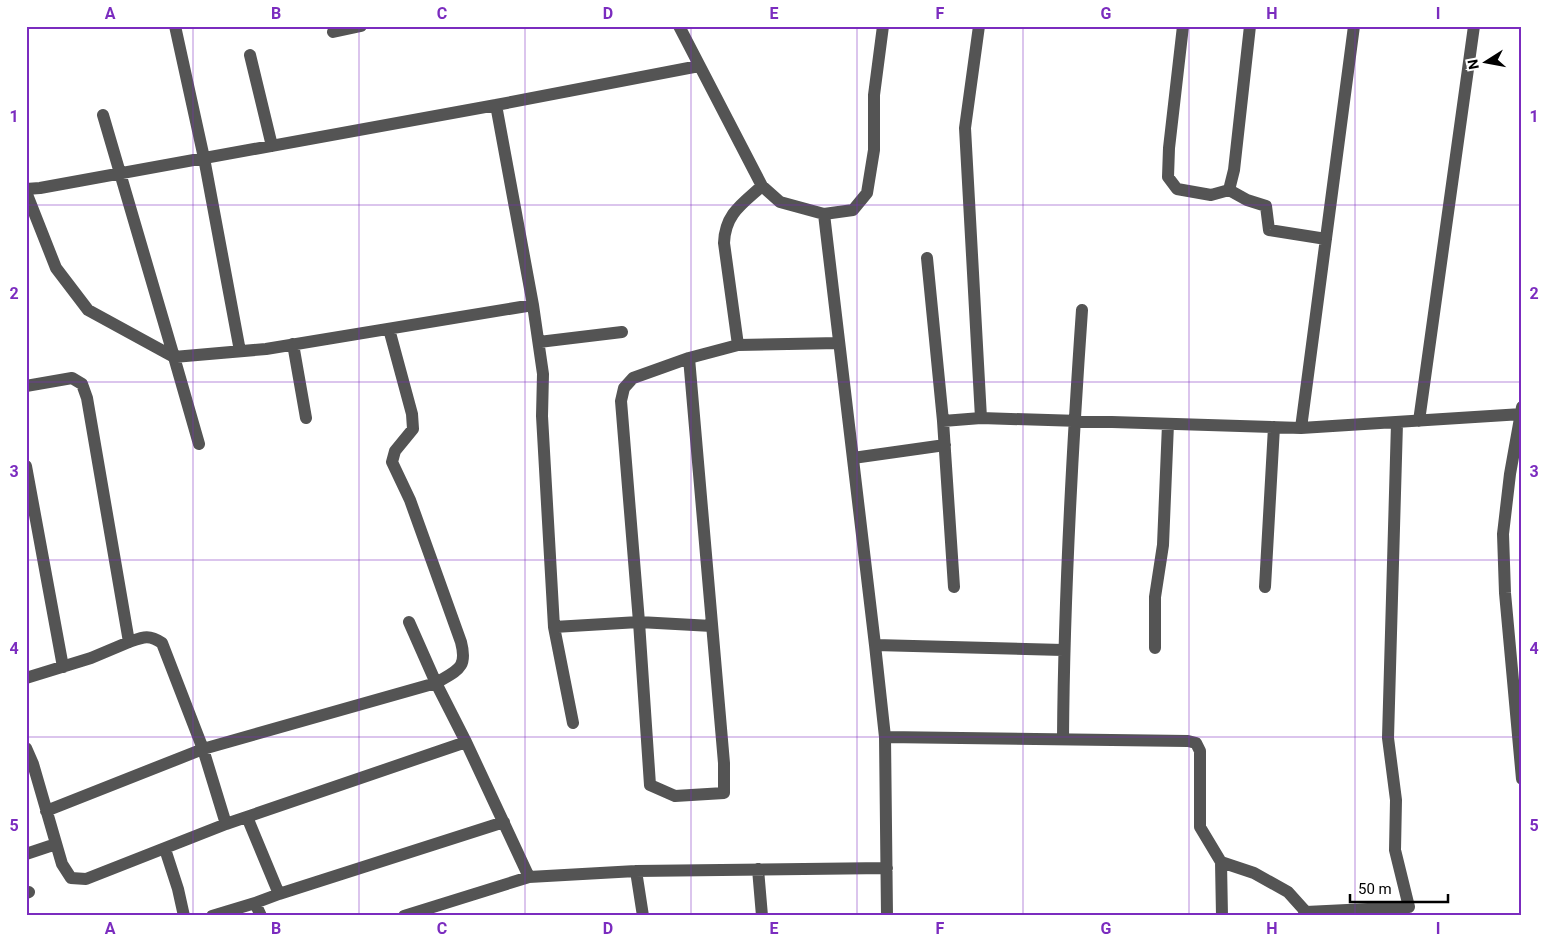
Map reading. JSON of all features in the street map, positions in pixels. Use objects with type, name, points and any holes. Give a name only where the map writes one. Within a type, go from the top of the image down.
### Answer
[{"type":"street","points":[[175,26],[204,158],[240,351]]},
{"type":"street","points":[[333,32],[361,26]]},
{"type":"street","points":[[679,26],[762,186],[780,202],[824,214],[853,210],[867,193],[874,150],[874,95],[883,26]]},
{"type":"street","points":[[979,26],[965,128],[981,418]]},
{"type":"street","points":[[1182,26],[1169,148],[1168,176],[1177,189],[1211,195],[1229,190],[1248,200],[1266,206],[1269,230],[1326,238]]},
{"type":"street","points":[[1229,190],[1234,170],[1250,26]]},
{"type":"street","points":[[1301,428],[1354,26]]},
{"type":"street","points":[[1419,421],[1474,26]]},
{"type":"street","points":[[250,55],[272,146]]},
{"type":"street","points":[[533,305],[293,344],[174,357],[88,310],[56,268],[26,190],[700,66]]},
{"type":"street","points":[[496,105],[533,305],[543,374],[542,416],[554,627],[572,722]]},
{"type":"street","points":[[103,115],[200,444]]},
{"type":"street","points":[[738,345],[724,243],[724,229],[734,210],[762,186]]},
{"type":"street","points":[[824,214],[885,737],[887,916]]},
{"type":"street","points":[[927,258],[945,445],[954,587]]},
{"type":"street","points":[[1063,738],[1063,650],[1074,421],[1082,310]]},
{"type":"street","points":[[46,811],[203,749],[436,683],[459,669],[464,656],[410,500],[392,462],[395,451],[413,430],[412,414],[389,329]]},
{"type":"street","points":[[539,342],[622,332]]},
{"type":"street","points":[[689,358],[724,763],[724,793],[675,796],[650,785],[621,401],[624,388],[633,378],[689,358],[738,345],[839,343]]},
{"type":"street","points":[[293,344],[306,418]]},
{"type":"street","points":[[26,386],[72,378],[82,384],[87,398],[129,642]]},
{"type":"street","points":[[943,421],[981,418],[1301,428],[1397,423],[1521,412],[1503,534],[1505,593],[1519,708],[1522,779]]},
{"type":"street","points":[[1221,862],[1254,872],[1288,892],[1305,914],[1409,907],[1395,850],[1396,800],[1388,738],[1397,423]]},
{"type":"street","points":[[1155,648],[1155,597],[1163,545],[1168,424]]},
{"type":"street","points":[[1265,587],[1274,427]]},
{"type":"street","points":[[853,458],[945,445]]},
{"type":"street","points":[[26,466],[63,667]]},
{"type":"street","points":[[409,622],[436,683],[530,877]]},
{"type":"street","points":[[554,627],[639,622],[712,626]]},
{"type":"street","points":[[26,678],[91,658],[142,637],[154,637],[162,643],[203,749],[226,824]]},
{"type":"street","points":[[875,645],[1063,650]]},
{"type":"street","points":[[885,737],[1063,738],[1188,741],[1196,743],[1200,751],[1200,827],[1221,862],[1222,916]]},
{"type":"street","points":[[26,748],[62,864],[71,878],[86,879],[226,824],[466,742]]},
{"type":"street","points":[[247,818],[280,894]]},
{"type":"street","points":[[212,916],[504,822]]},
{"type":"street","points":[[26,854],[56,844]]},
{"type":"street","points":[[165,849],[178,888],[184,916]]},
{"type":"street","points":[[404,916],[530,877],[636,871],[887,868]]},
{"type":"street","points":[[758,869],[762,916]]},
{"type":"street","points":[[636,871],[643,916]]},
{"type":"street","points":[[255,903],[262,916]]}]
